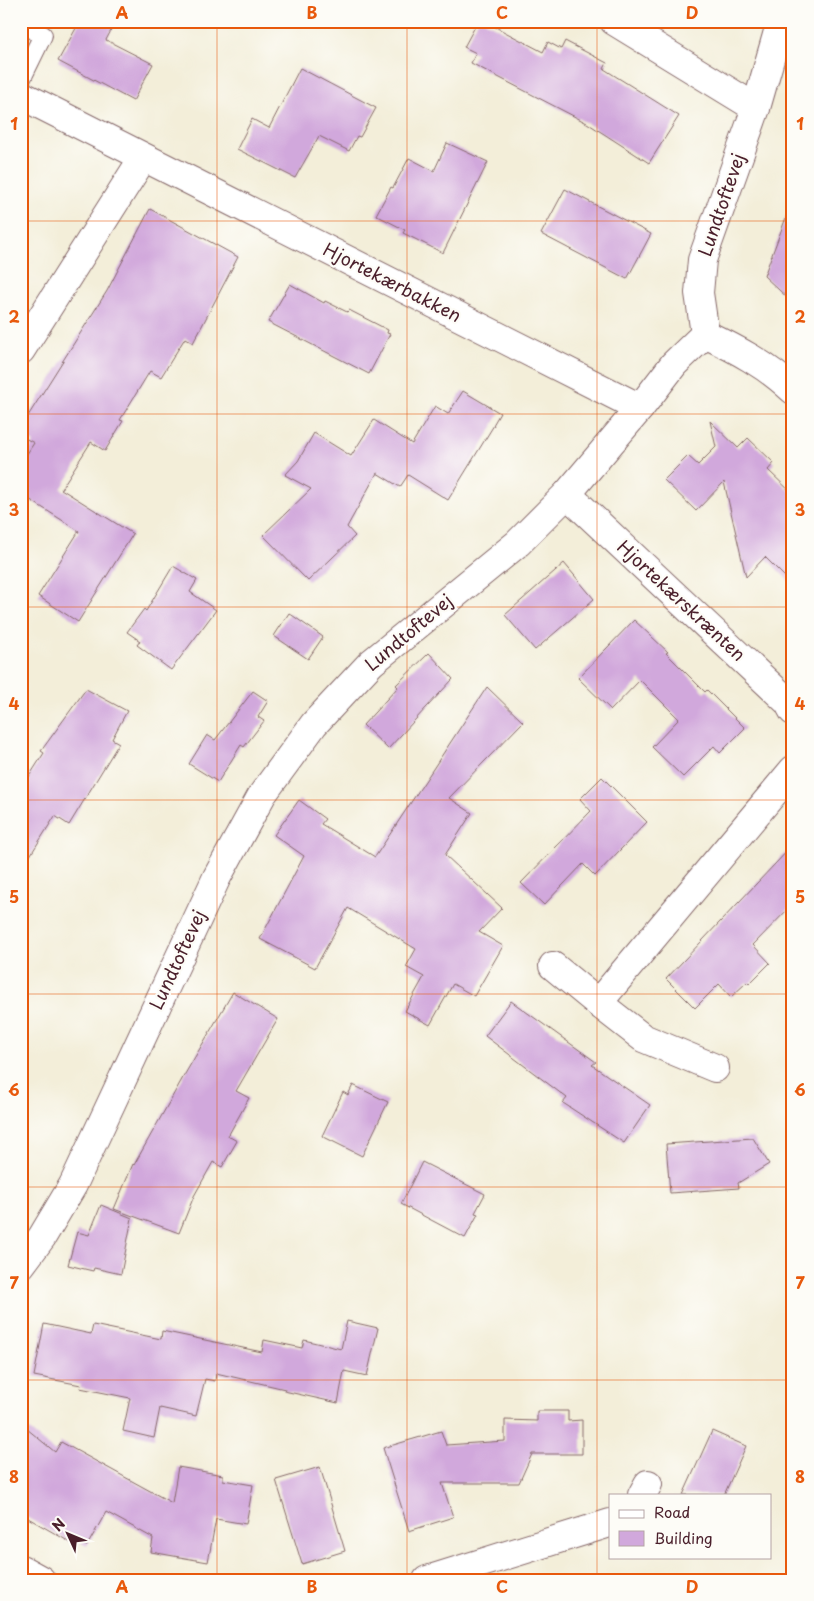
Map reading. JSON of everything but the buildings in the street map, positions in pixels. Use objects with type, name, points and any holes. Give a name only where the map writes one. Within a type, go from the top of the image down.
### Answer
[{"type":"street","points":[[614,21],[756,108]]},
{"type":"street","name":"Lundtoftevej","points":[[21,1265],[42,1237],[73,1185],[217,877],[262,795],[314,724],[371,664],[518,543],[567,494],[640,408],[674,364],[705,334],[699,293],[702,260],[756,108],[781,21]]},
{"type":"street","name":"Hjortekærbakken","points":[[21,95],[640,408]]},
{"type":"street","points":[[21,350],[143,158]]},
{"type":"street","points":[[705,334],[746,354],[793,390]]},
{"type":"street","name":"Hjortekærskrænten","points":[[567,494],[788,702],[793,711]]},
{"type":"street","points":[[598,1003],[793,770]]},
{"type":"street","points":[[552,966],[644,1038],[715,1068]]},
{"type":"street","points":[[427,1580],[609,1523]]},
{"type":"street","points":[[21,1569],[41,1580]]},
{"type":"lane","points":[[21,24],[43,35],[21,80]]}]
